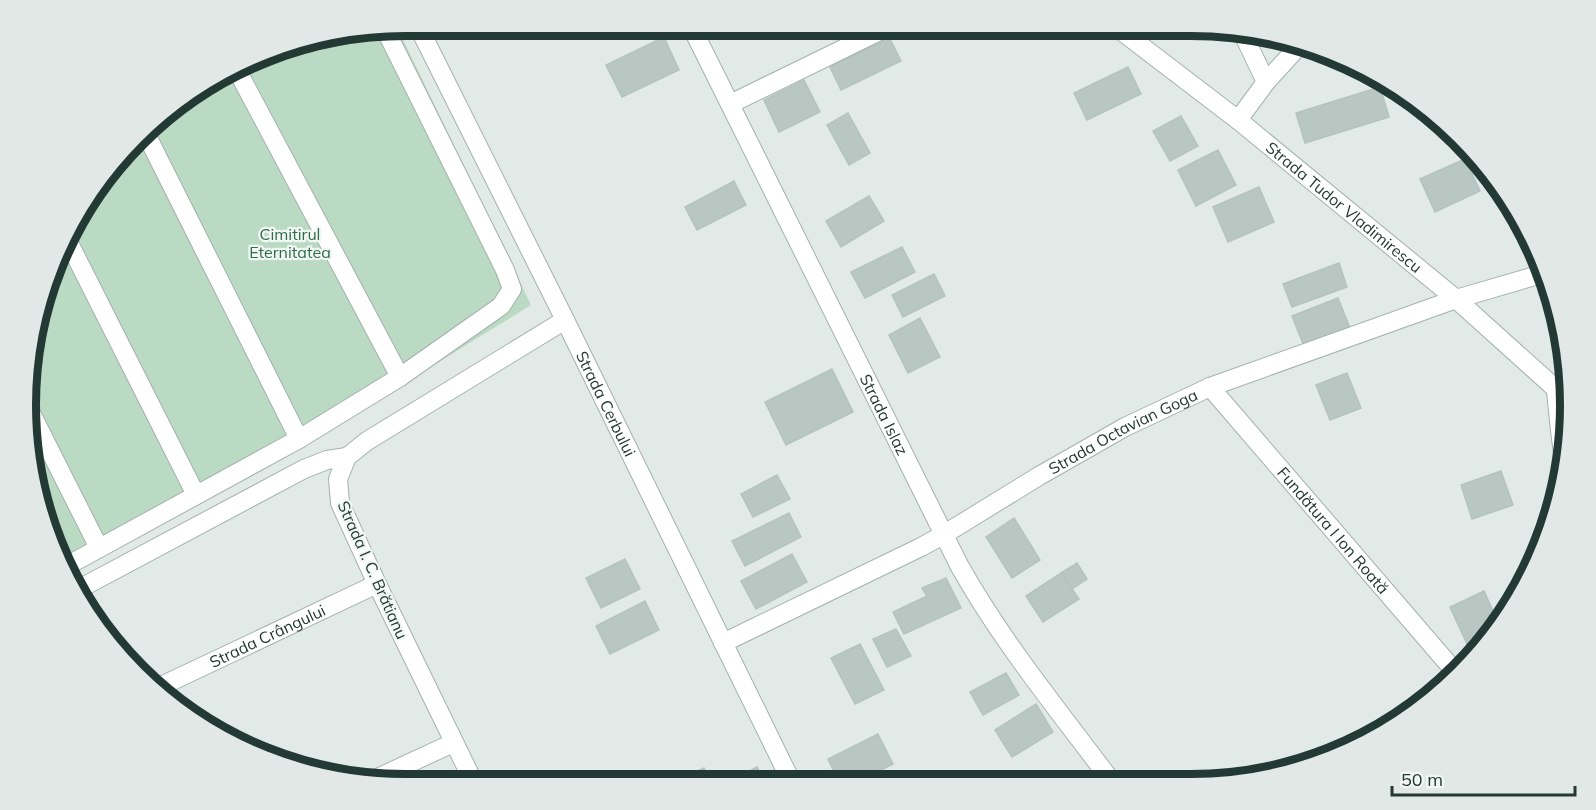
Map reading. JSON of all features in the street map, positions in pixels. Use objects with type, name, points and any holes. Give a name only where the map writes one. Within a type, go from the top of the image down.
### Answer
[{"type":"street","name":"Strada Cerbului","points":[[423,36],[788,774]]},
{"type":"street","name":"Strada Islaz","points":[[697,36],[943,535],[979,600],[1106,774]]},
{"type":"street","points":[[730,104],[869,36]]},
{"type":"street","name":"Strada Tudor Vladimirescu","points":[[1128,36],[1238,120],[1456,300],[1559,393]]},
{"type":"street","points":[[72,563],[299,439],[400,378],[501,306],[512,289],[500,259],[389,37]]},
{"type":"street","points":[[1246,40],[1266,82]]},
{"type":"street","points":[[1238,120],[1266,82],[1294,51]]},
{"type":"street","points":[[240,75],[400,378]]},
{"type":"street","points":[[149,140],[299,439]]},
{"type":"street","points":[[71,248],[196,495]]},
{"type":"street","name":"Strada Octavian Goga","points":[[723,643],[943,535],[1125,427],[1210,387],[1456,300],[1536,276]]},
{"type":"street","points":[[83,587],[304,469],[327,460],[347,458],[368,441],[565,320]]},
{"type":"street","name":"Fundătura I Ion Roată","points":[[1210,387],[1451,667]]},
{"type":"street","points":[[37,425],[99,548]]},
{"type":"street","name":"Strada I. C. Brătianu","points":[[347,458],[338,478],[340,503],[469,774]]},
{"type":"street","name":"Strada Crângului","points":[[165,684],[377,584]]},
{"type":"street","points":[[388,773],[453,743]]},
{"type":"green space","name":"Cimitirul Eternitatea","points":[[401,36],[531,305],[408,381],[72,563],[49,501],[39,453],[37,429],[39,357],[56,286],[85,220],[112,180],[144,144],[180,112],[220,85],[264,64],[309,49],[357,39]]},
{"type":"building","points":[[664,37],[679,70],[622,97],[606,65]]},
{"type":"building","points":[[889,37],[901,61],[841,90],[830,67]]},
{"type":"building","points":[[1128,67],[1141,94],[1087,120],[1074,93]]},
{"type":"building","points":[[804,80],[820,112],[779,132],[764,100]]},
{"type":"building","points":[[1379,87],[1389,117],[1305,143],[1296,113]]},
{"type":"building","points":[[848,113],[870,153],[849,165],[827,125]]},
{"type":"building","points":[[1181,116],[1198,146],[1170,161],[1153,131]]},
{"type":"building","points":[[1218,150],[1236,185],[1196,206],[1178,170]]},
{"type":"building","points":[[1465,159],[1480,191],[1435,212],[1420,179]]},
{"type":"building","points":[[734,181],[746,205],[697,230],[685,207]]},
{"type":"building","points":[[1259,187],[1274,222],[1228,242],[1213,207]]},
{"type":"building","points":[[869,196],[884,221],[841,247],[826,221]]},
{"type":"building","points":[[902,247],[915,272],[865,298],[851,272]]},
{"type":"building","points":[[1339,263],[1347,287],[1292,307],[1283,284]]},
{"type":"building","points":[[934,274],[945,296],[903,317],[892,295]]},
{"type":"building","points":[[1338,298],[1350,328],[1304,346],[1292,316]]},
{"type":"building","points":[[920,318],[940,357],[908,373],[889,335]]},
{"type":"building","points":[[832,369],[853,412],[786,445],[765,402]]},
{"type":"building","points":[[1347,373],[1361,408],[1330,420],[1316,385]]},
{"type":"building","points":[[1501,471],[1513,505],[1472,519],[1461,485]]},
{"type":"building","points":[[777,475],[790,499],[753,517],[741,494]]},
{"type":"building","points":[[789,513],[801,537],[745,566],[732,541]]},
{"type":"building","points":[[1014,518],[1040,560],[1012,578],[986,537]]},
{"type":"building","points":[[792,554],[807,582],[756,609],[741,581]]},
{"type":"building","points":[[625,559],[640,589],[601,608],[586,578]]},
{"type":"building","points":[[1077,563],[1087,579],[1072,589],[1061,573]]},
{"type":"building","points":[[1061,573],[1079,599],[1043,622],[1026,596]]},
{"type":"building","points":[[946,578],[961,608],[904,634],[893,612],[927,596],[922,588]]},
{"type":"building","points":[[1484,591],[1495,615],[1469,647],[1450,607]]},
{"type":"building","points":[[645,601],[659,630],[610,654],[596,626]]},
{"type":"building","points":[[896,629],[911,656],[887,667],[873,639]]},
{"type":"building","points":[[860,644],[884,690],[855,704],[831,658]]},
{"type":"building","points":[[1006,673],[1019,695],[983,715],[970,692]]},
{"type":"building","points":[[1036,704],[1053,732],[1012,757],[995,730]]},
{"type":"building","points":[[878,734],[893,764],[873,774],[835,774],[828,759]]},
{"type":"building","points":[[757,767],[760,774],[744,774]]},
{"type":"building","points":[[704,768],[707,774],[692,774]]}]
